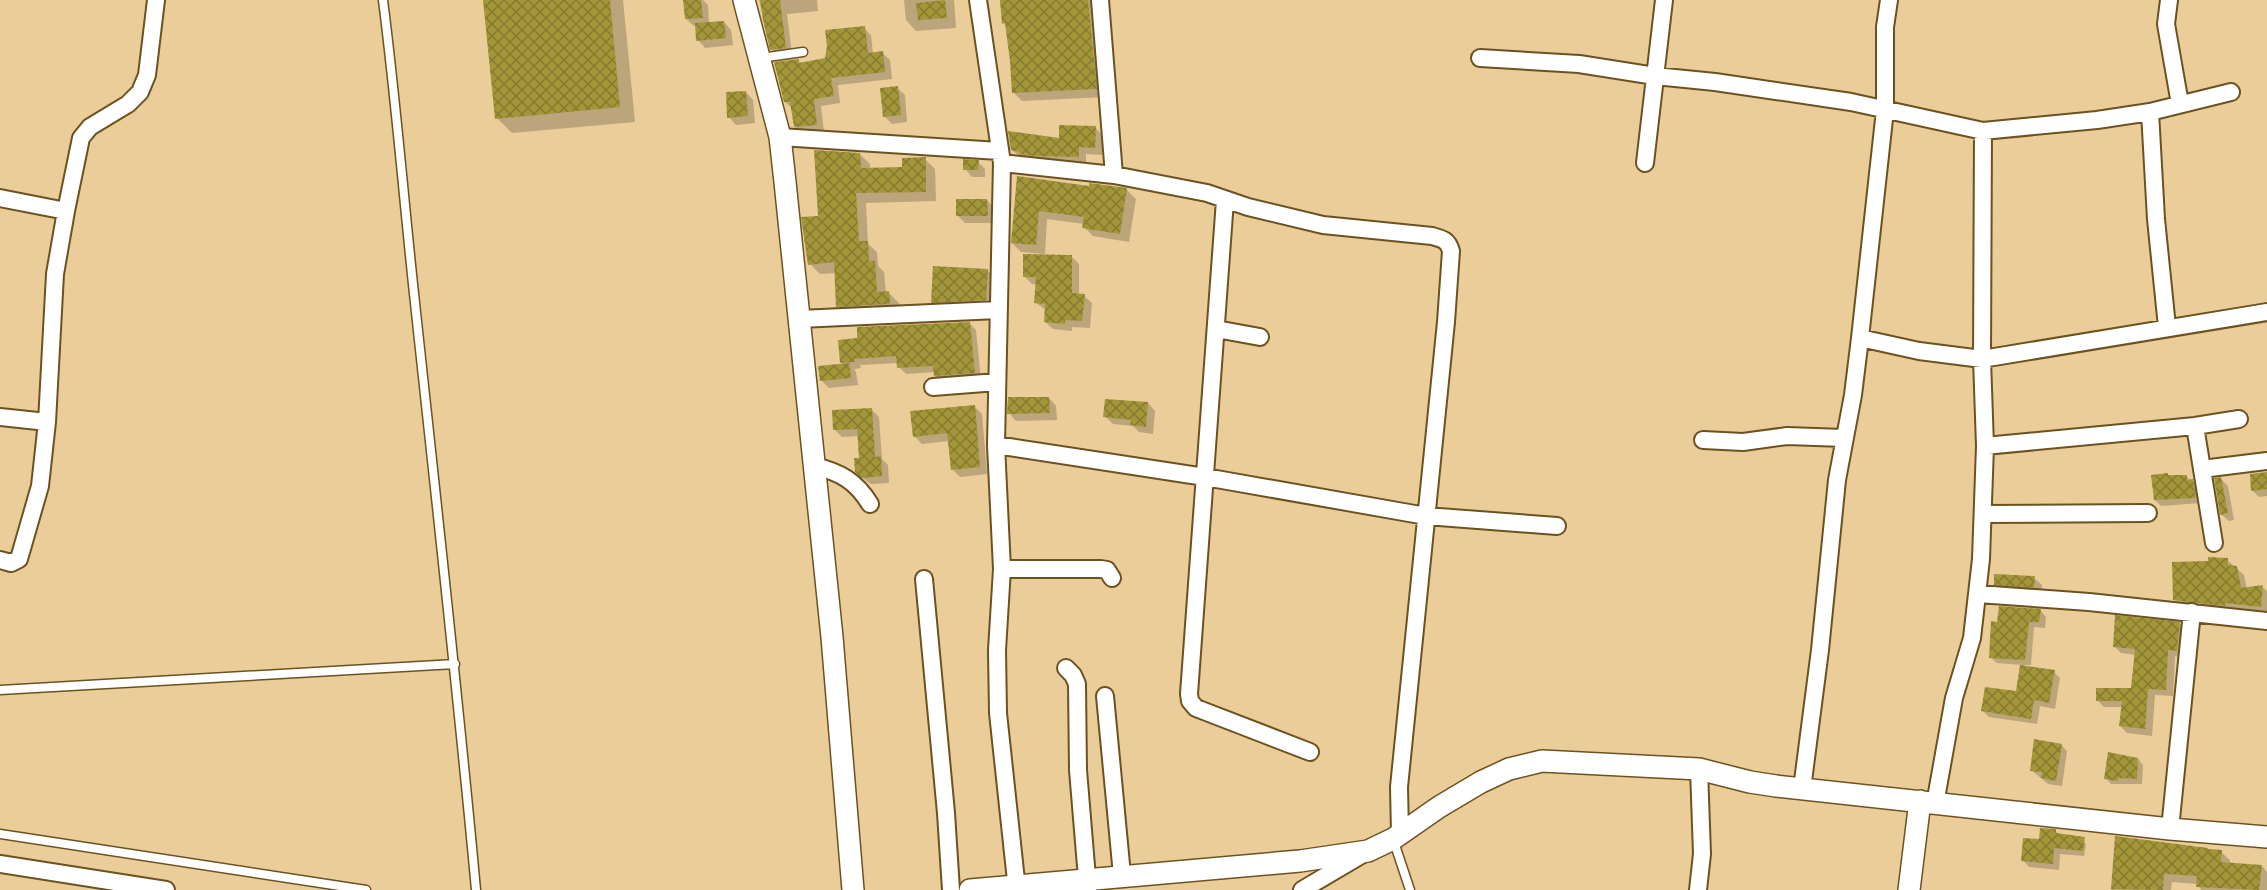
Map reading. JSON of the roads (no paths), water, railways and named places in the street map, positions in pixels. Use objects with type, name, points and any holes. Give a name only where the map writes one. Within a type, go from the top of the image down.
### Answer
[{"type":"street","points":[[0,560],[15,563],[22,554],[40,486],[47,422],[55,274],[81,138],[90,127],[128,104],[140,92],[147,75],[156,0]]},
{"type":"street","points":[[744,0],[780,137],[832,637],[853,890]]},
{"type":"street","points":[[978,0],[1000,157],[996,445],[1002,569],[997,650],[998,713],[1017,888]]},
{"type":"street","points":[[1100,0],[1114,175]]},
{"type":"street","points":[[1645,163],[1664,0]]},
{"type":"street","points":[[1802,789],[1844,438],[1860,338],[1885,110],[1885,27],[1890,0]]},
{"type":"street","points":[[2169,0],[2166,24],[2180,104]]},
{"type":"street","points":[[1480,58],[1579,64],[1655,76],[1737,85],[1851,102],[1983,131],[2097,120],[2150,112],[2231,92]]},
{"type":"street","points":[[2150,112],[2156,219],[2167,327]]},
{"type":"street","points":[[1909,890],[1953,698],[1972,638],[1978,594],[1984,446],[1983,131]]},
{"type":"street","points":[[780,137],[1000,157],[1188,189],[1323,225],[1444,239],[1451,251],[1446,322],[1399,777],[1396,836]]},
{"type":"street","points":[[0,198],[66,211]]},
{"type":"street","points":[[1225,200],[1190,700],[1196,708],[1310,752]]},
{"type":"street","points":[[799,319],[998,310]]},
{"type":"street","points":[[1860,338],[1919,351],[1982,359],[2267,312]]},
{"type":"street","points":[[1216,329],[1260,337]]},
{"type":"street","points":[[933,387],[997,382]]},
{"type":"street","points":[[0,417],[47,422]]},
{"type":"street","points":[[1984,446],[2195,426],[2240,419]]},
{"type":"street","points":[[2195,426],[2214,543]]},
{"type":"street","points":[[1703,440],[1743,442],[1787,436],[1844,438]]},
{"type":"street","points":[[996,445],[1205,477],[1426,516],[1557,526]]},
{"type":"street","points":[[2202,469],[2267,461]]},
{"type":"street","points":[[814,466],[834,470],[848,479],[862,491],[870,504]]},
{"type":"street","points":[[1983,514],[2148,513]]},
{"type":"street","points":[[1002,569],[1101,569],[1107,570],[1112,578]]},
{"type":"street","points":[[924,579],[951,890]]},
{"type":"street","points":[[1978,594],[2192,612],[2267,621]]},
{"type":"street","points":[[2170,829],[2192,612]]},
{"type":"street","points":[[1066,668],[1073,675],[1077,684],[1078,770],[1087,885]]},
{"type":"street","points":[[1105,696],[1122,875]]},
{"type":"street","points":[[1302,890],[1396,836],[1481,782],[1509,769],[1542,761],[1689,768],[1750,782],[1802,789],[2170,829],[2267,837]]},
{"type":"street","points":[[1689,768],[1702,854],[1698,890]]},
{"type":"street","points":[[970,890],[1087,885],[1122,875],[1300,861],[1368,851]]},
{"type":"street","points":[[0,864],[166,890]]},
{"type":"lane","points":[[382,0],[401,156],[440,544],[455,664],[476,890]]},
{"type":"lane","points":[[760,58],[802,52]]},
{"type":"lane","points":[[0,690],[455,664]]},
{"type":"lane","points":[[0,834],[366,890]]},
{"type":"lane","points":[[1396,836],[1410,890]]}]
